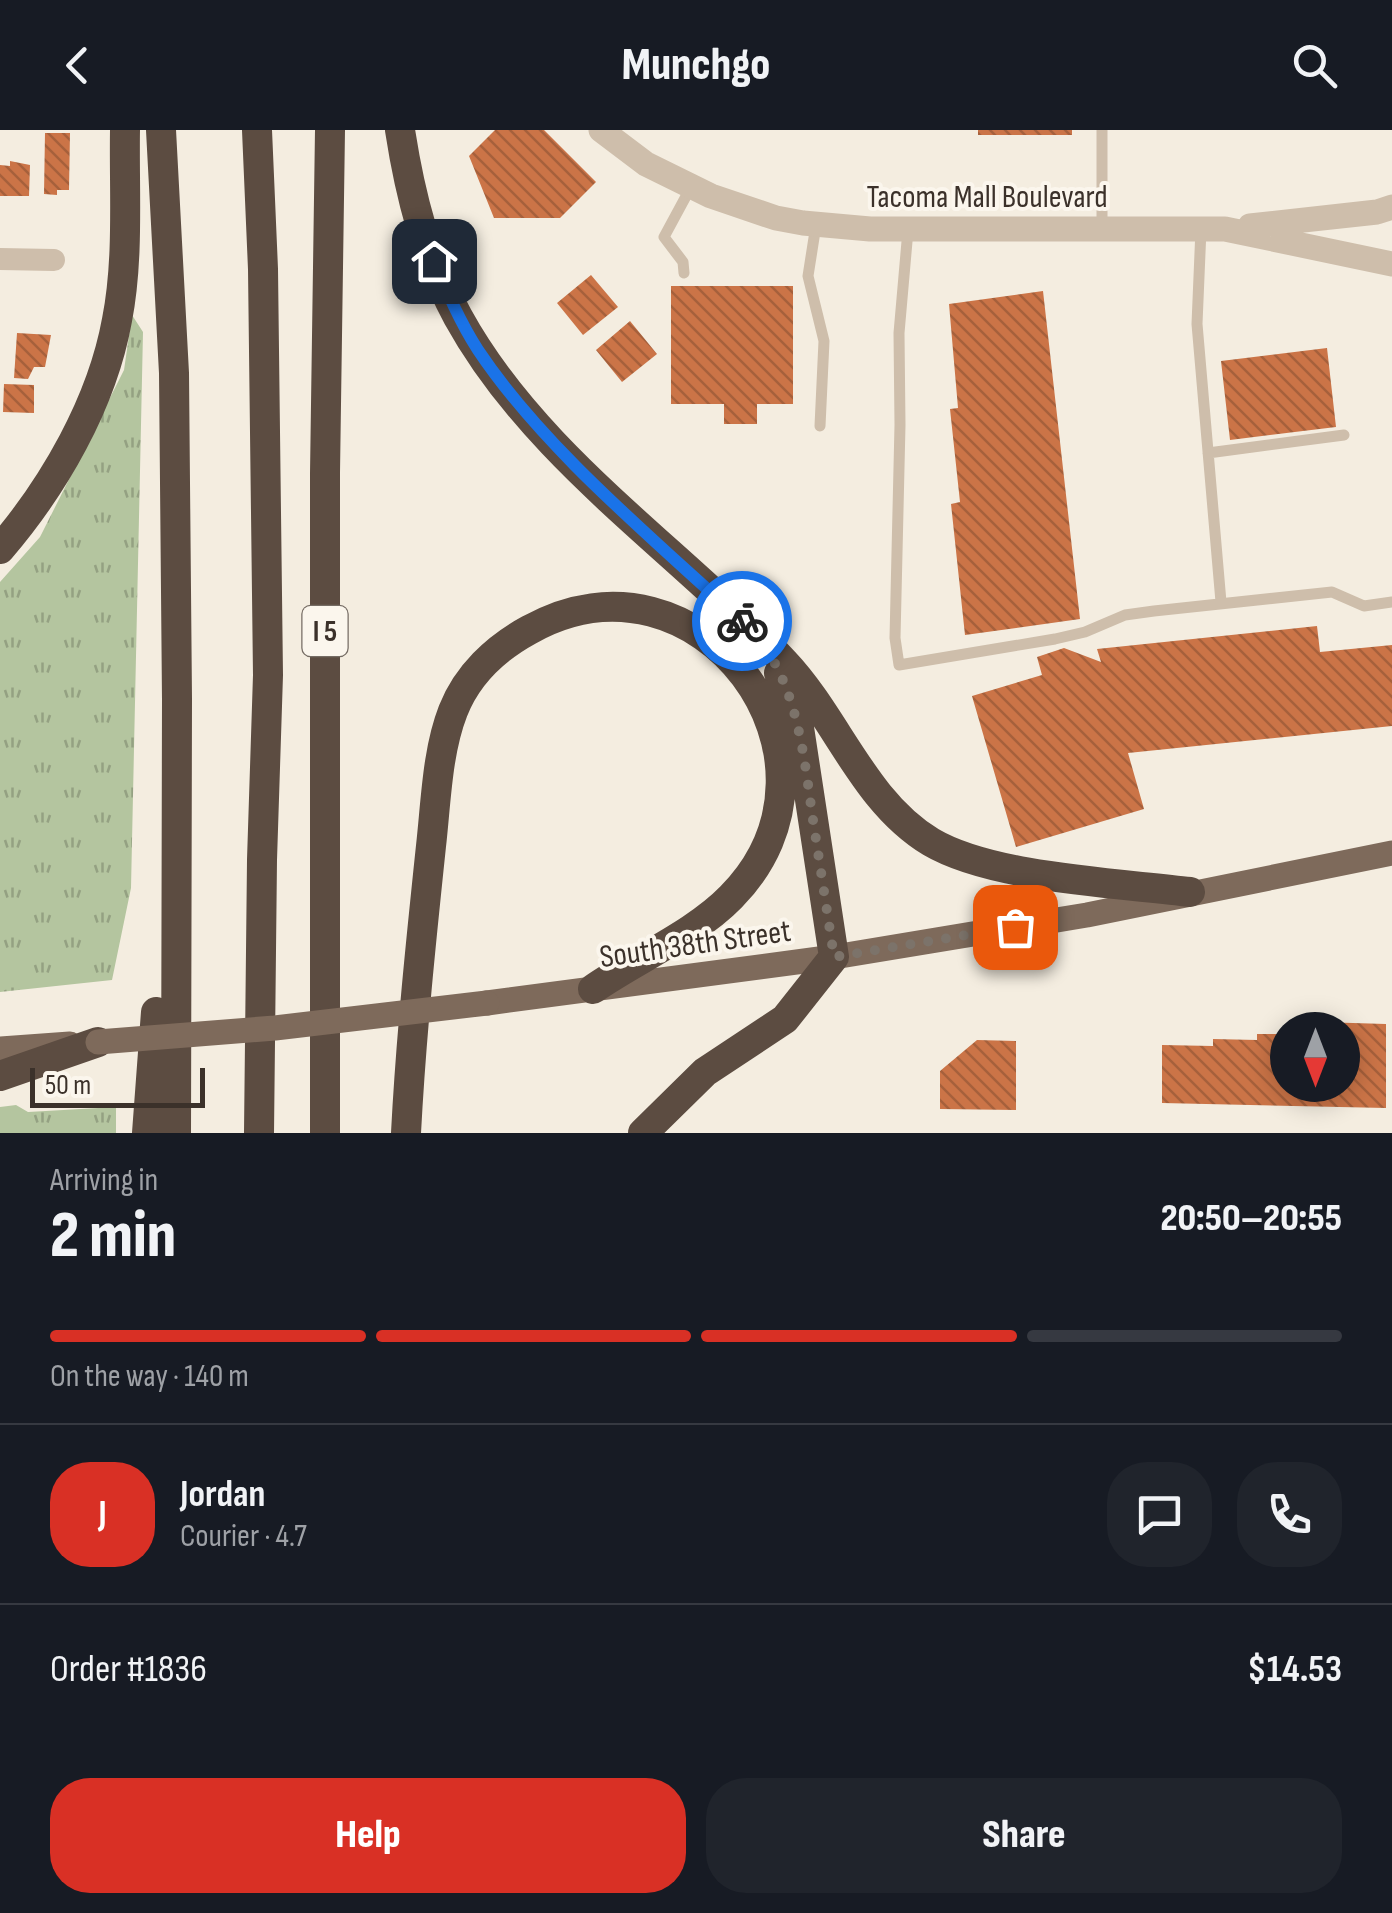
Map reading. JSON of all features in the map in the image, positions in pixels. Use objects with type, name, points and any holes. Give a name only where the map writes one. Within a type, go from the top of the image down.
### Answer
[{"type":"highway","points":[[0,549],[56,472],[84,419],[117,323],[123,275],[125,130]]},
{"type":"highway","points":[[161,130],[174,373],[176,1133]]},
{"type":"highway","name":"I 5","points":[[257,130],[263,269],[268,642],[260,1133]]},
{"type":"highway","name":"I 5","points":[[325,1133],[325,473],[330,130]]},
{"type":"highway","points":[[400,130],[424,240],[456,314],[478,350],[530,417],[788,666],[896,815],[932,842],[995,866],[1190,892]]},
{"type":"highway","points":[[406,1133],[439,778],[453,711],[485,662],[511,640],[544,622],[580,610],[621,607],[658,612],[692,628],[728,654],[748,676],[766,709],[779,745],[781,774],[778,811],[766,845],[732,897],[704,920],[592,989]]},
{"type":"highway","points":[[643,1133],[705,1072],[785,1019],[834,957],[798,721],[781,677],[753,630]]},
{"type":"highway","points":[[148,1133],[177,699]]},
{"type":"highway","points":[[0,1076],[98,1042]]},
{"type":"main road","name":"South 38th Street","points":[[0,1049],[276,1028],[834,957],[1087,914],[1392,852]]},
{"type":"street","name":"Tacoma Mall Boulevard","points":[[601,130],[646,164],[691,187],[776,218],[816,225],[908,230],[1213,229],[1392,264]]},
{"type":"street","points":[[1213,229],[1351,216],[1392,207]]},
{"type":"street","points":[[1351,216],[1392,222]]},
{"type":"street","points":[[1320,248],[1359,242],[1392,248]]},
{"type":"street","points":[[0,259],[54,260]]},
{"type":"lane","points":[[1102,130],[1102,229]]},
{"type":"lane","points":[[684,273],[683,262],[664,237],[691,187]]},
{"type":"lane","points":[[816,225],[808,276],[824,341],[820,426]]},
{"type":"lane","points":[[1213,229],[1197,324],[1221,602]]},
{"type":"lane","points":[[908,230],[899,333],[895,638],[900,666],[1056,639],[1085,632],[1124,615],[1221,602],[1332,592],[1364,606],[1392,602]]},
{"type":"lane","points":[[1208,453],[1344,435]]},
{"type":"green space","points":[[132,315],[143,332],[131,888],[112,980],[0,992],[0,582],[40,537],[124,370]]},
{"type":"green space","points":[[16,1105],[28,1112],[116,1107],[116,1133],[0,1133],[0,1107]]},
{"type":"building","points":[[495,130],[544,130],[596,182],[560,218],[494,218],[469,156]]},
{"type":"building","points":[[978,130],[1072,130],[1072,135],[978,135]]},
{"type":"building","points":[[45,133],[70,133],[69,190],[57,190],[57,195],[44,194]]},
{"type":"building","points":[[10,161],[30,165],[29,196],[0,196],[0,165],[10,166]]},
{"type":"building","points":[[591,275],[618,307],[583,335],[557,303]]},
{"type":"building","points":[[671,286],[793,286],[793,404],[757,404],[757,424],[724,424],[724,404],[671,404]]},
{"type":"building","points":[[1043,291],[1080,619],[965,635],[951,504],[960,502],[950,409],[958,408],[949,304]]},
{"type":"building","points":[[630,321],[657,354],[622,382],[596,350]]},
{"type":"building","points":[[17,333],[51,335],[45,367],[34,367],[28,379],[14,378]]},
{"type":"building","points":[[1327,348],[1336,427],[1230,440],[1221,361]]},
{"type":"building","points":[[4,384],[34,385],[34,413],[3,412]]},
{"type":"building","points":[[1317,626],[1320,652],[1392,645],[1392,726],[1128,753],[1144,809],[1016,847],[972,696],[1042,675],[1037,657],[1064,648],[1101,662],[1097,649]]},
{"type":"building","points":[[1360,1023],[1386,1024],[1386,1108],[1162,1103],[1162,1045],[1213,1046],[1213,1039],[1257,1040],[1257,1034],[1270,1034],[1270,1102],[1360,1102]]},
{"type":"building","points":[[977,1040],[1016,1041],[1016,1110],[940,1109],[940,1071]]},
{"type":"way so far","points":[[742,621],[753,630],[781,677],[798,721],[834,957],[1015,927]]},
{"type":"route","points":[[434,261],[456,314],[504,387],[643,530],[742,621]]}]
